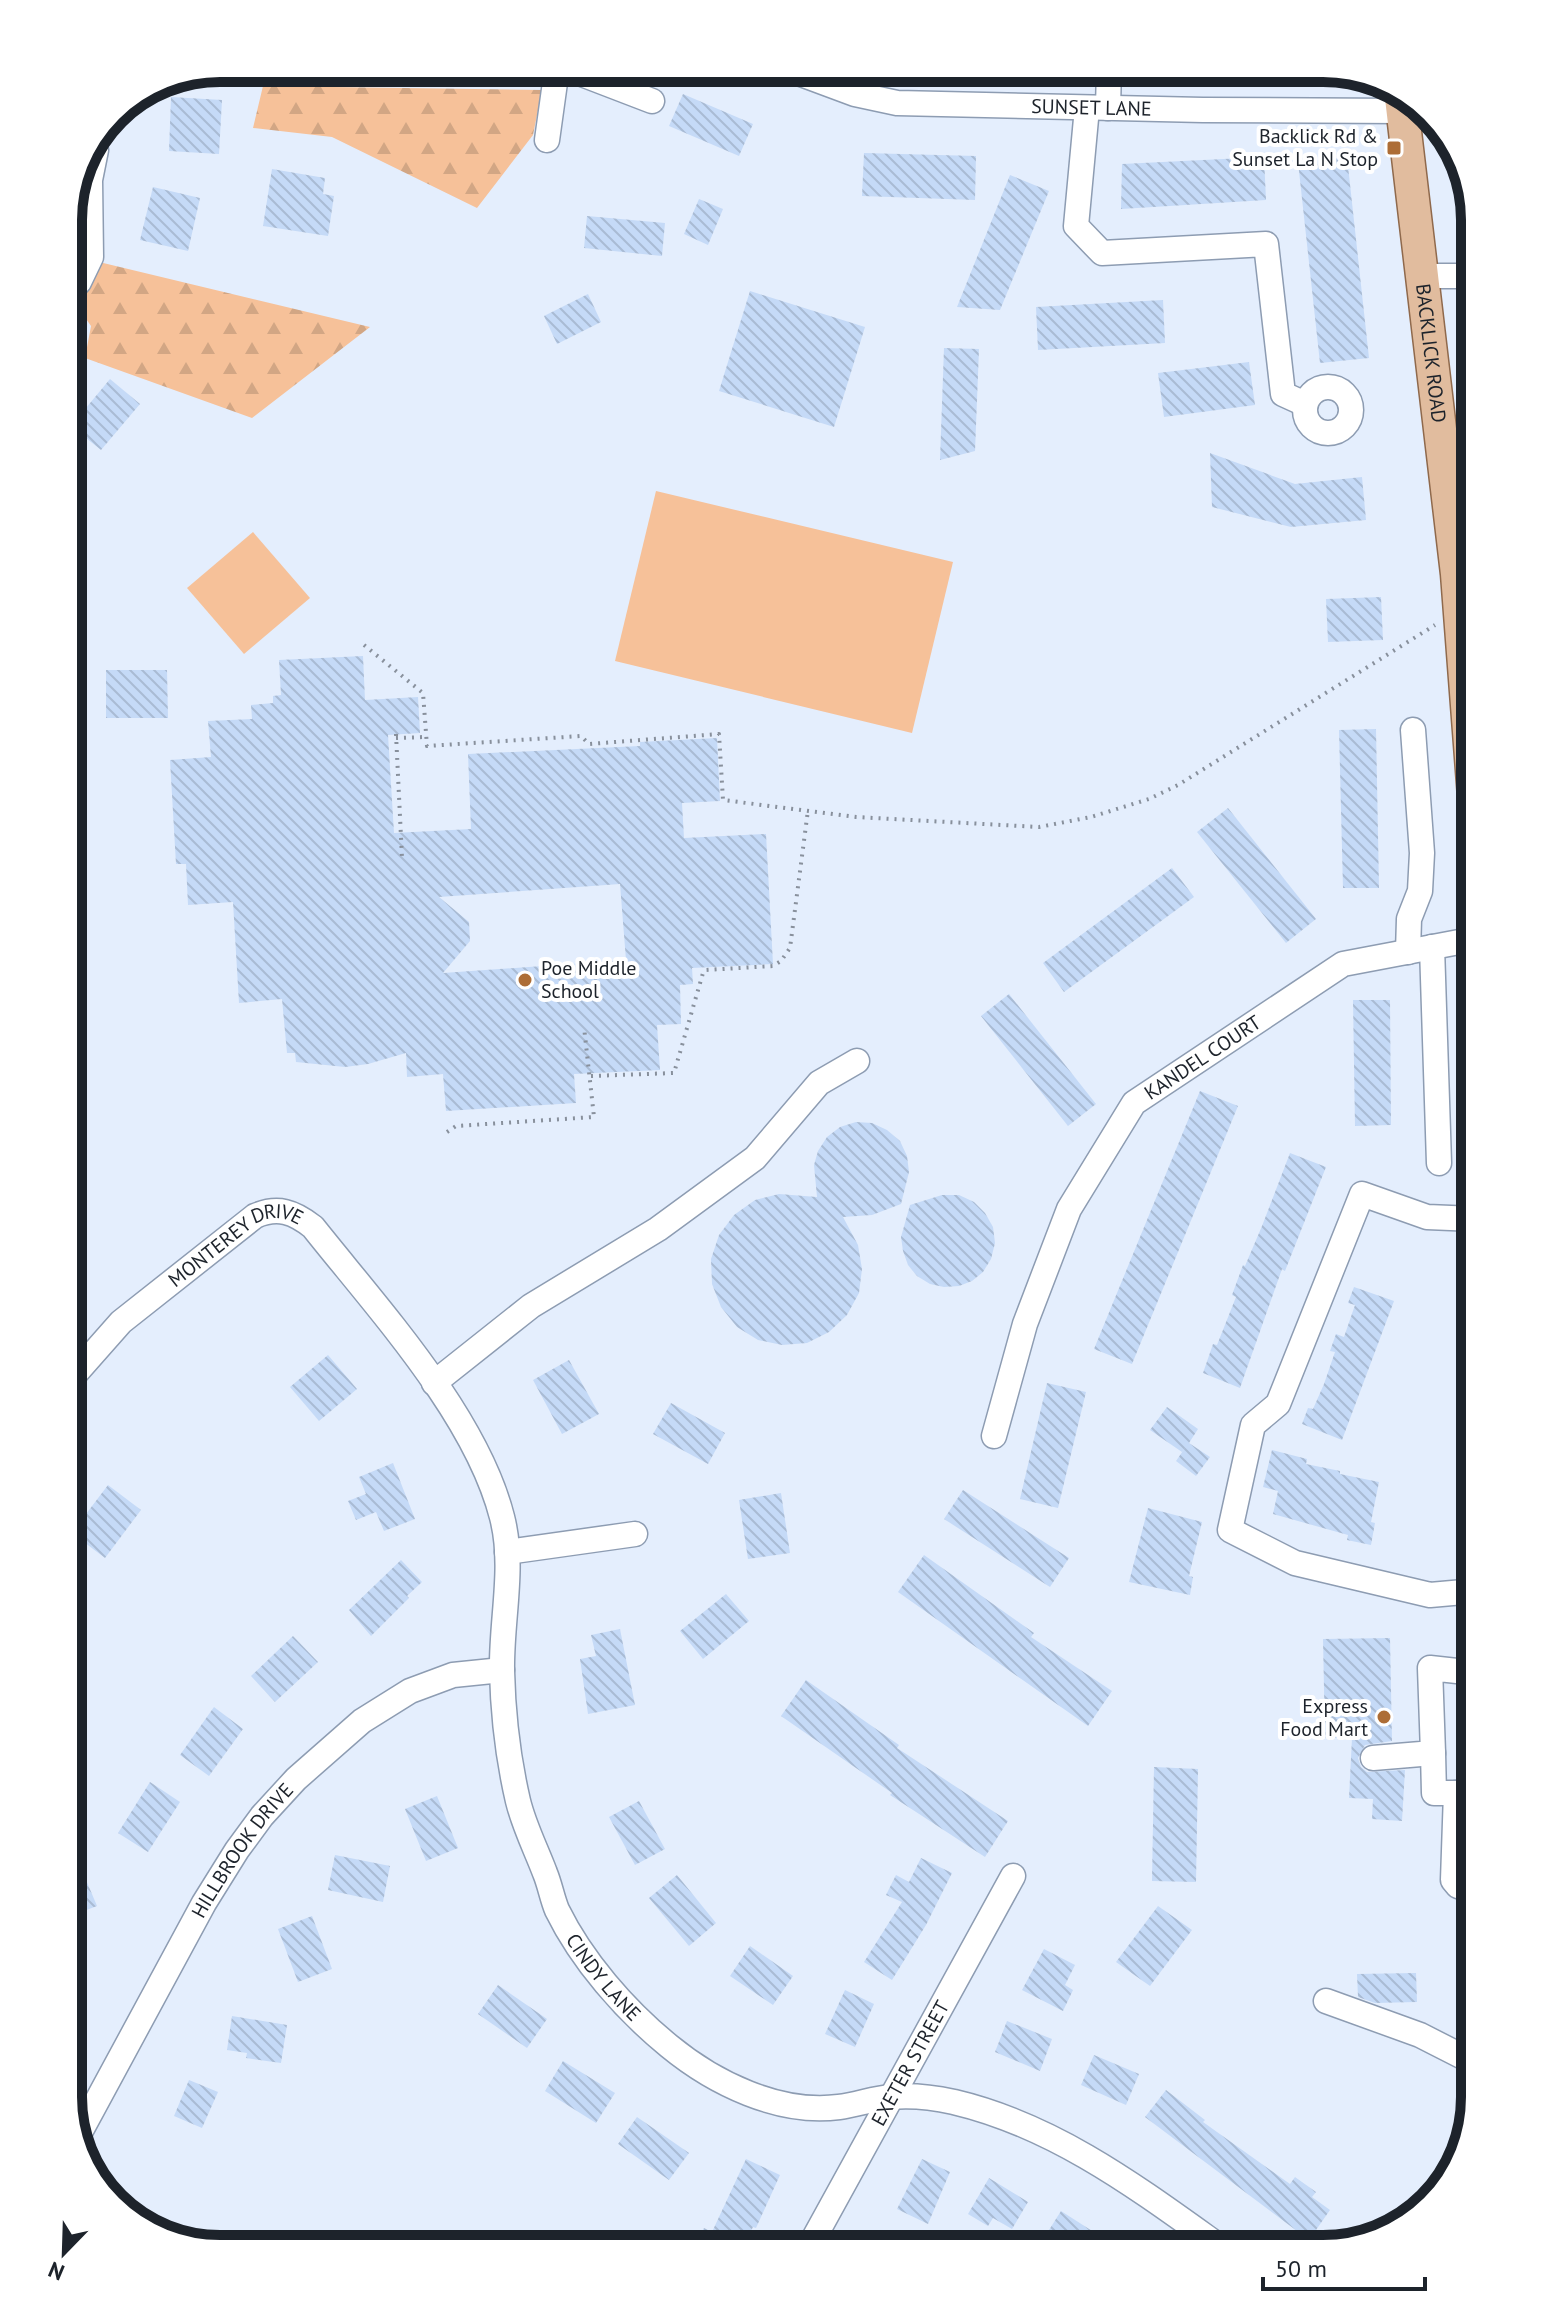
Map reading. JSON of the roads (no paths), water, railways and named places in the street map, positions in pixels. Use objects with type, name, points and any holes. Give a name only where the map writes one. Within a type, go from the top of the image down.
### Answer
[{"type":"main road","name":"BACKLICK ROAD","points":[[1402,107],[1461,621]]},
{"type":"street","points":[[547,140],[555,82]]},
{"type":"street","points":[[602,82],[652,101]]},
{"type":"street","name":"SUNSET LANE","points":[[823,82],[855,94],[897,103],[1097,108],[1392,100]]},
{"type":"street","points":[[1105,82],[1097,108],[1076,226],[1102,253],[1266,244],[1283,394],[1305,404]]},
{"type":"street","points":[[82,276],[91,257],[90,180],[93,165]]},
{"type":"street","points":[[1423,276],[1461,276]]},
{"type":"street","points":[[1413,730],[1422,853],[1420,891],[1409,919],[1420,950],[1439,1163]]},
{"type":"street","name":"KANDEL COURT","points":[[994,1436],[1025,1324],[1069,1209],[1134,1103],[1343,964],[1461,942]]},
{"type":"street","points":[[434,1383],[531,1306],[658,1229],[755,1158],[819,1083],[857,1061]]},
{"type":"street","points":[[1461,1218],[1427,1217],[1362,1194],[1278,1404],[1253,1425],[1230,1530],[1295,1563],[1430,1595],[1461,1592]]},
{"type":"street","name":"MONTEREY DRIVE","points":[[82,1366],[121,1322],[255,1216],[268,1210],[283,1210],[301,1217],[313,1227],[392,1327]]},
{"type":"street","name":"CINDY LANE","points":[[392,1327],[434,1383],[475,1449],[502,1519],[507,1552],[502,1670],[506,1733],[518,1801],[555,1906],[591,1964],[640,2020],[671,2048],[705,2071],[741,2090],[786,2105],[829,2108],[892,2097],[952,2102],[1039,2132],[1079,2151],[1128,2181],[1203,2235]]},
{"type":"street","points":[[507,1552],[635,1534]]},
{"type":"street","points":[[1461,1671],[1430,1668],[1434,1793],[1461,1793]]},
{"type":"street","name":"HILLBROOK DRIVE","points":[[85,2123],[204,1903],[237,1850],[287,1788],[362,1721],[410,1691],[453,1675],[502,1670]]},
{"type":"street","points":[[1373,1758],[1433,1753]]},
{"type":"street","points":[[1461,1822],[1453,1880],[1461,1887]]},
{"type":"street","name":"EXETER STREET","points":[[816,2235],[1013,1876]]},
{"type":"street","points":[[1326,2001],[1420,2035],[1461,2056]]},
{"type":"place","name":"Backlick Rd & Sunset La N Stop","points":[[1394,148]]},
{"type":"place","name":"Poe Middle School","points":[[525,980]]},
{"type":"place","name":"Express Food Mart","points":[[1384,1717]]}]
